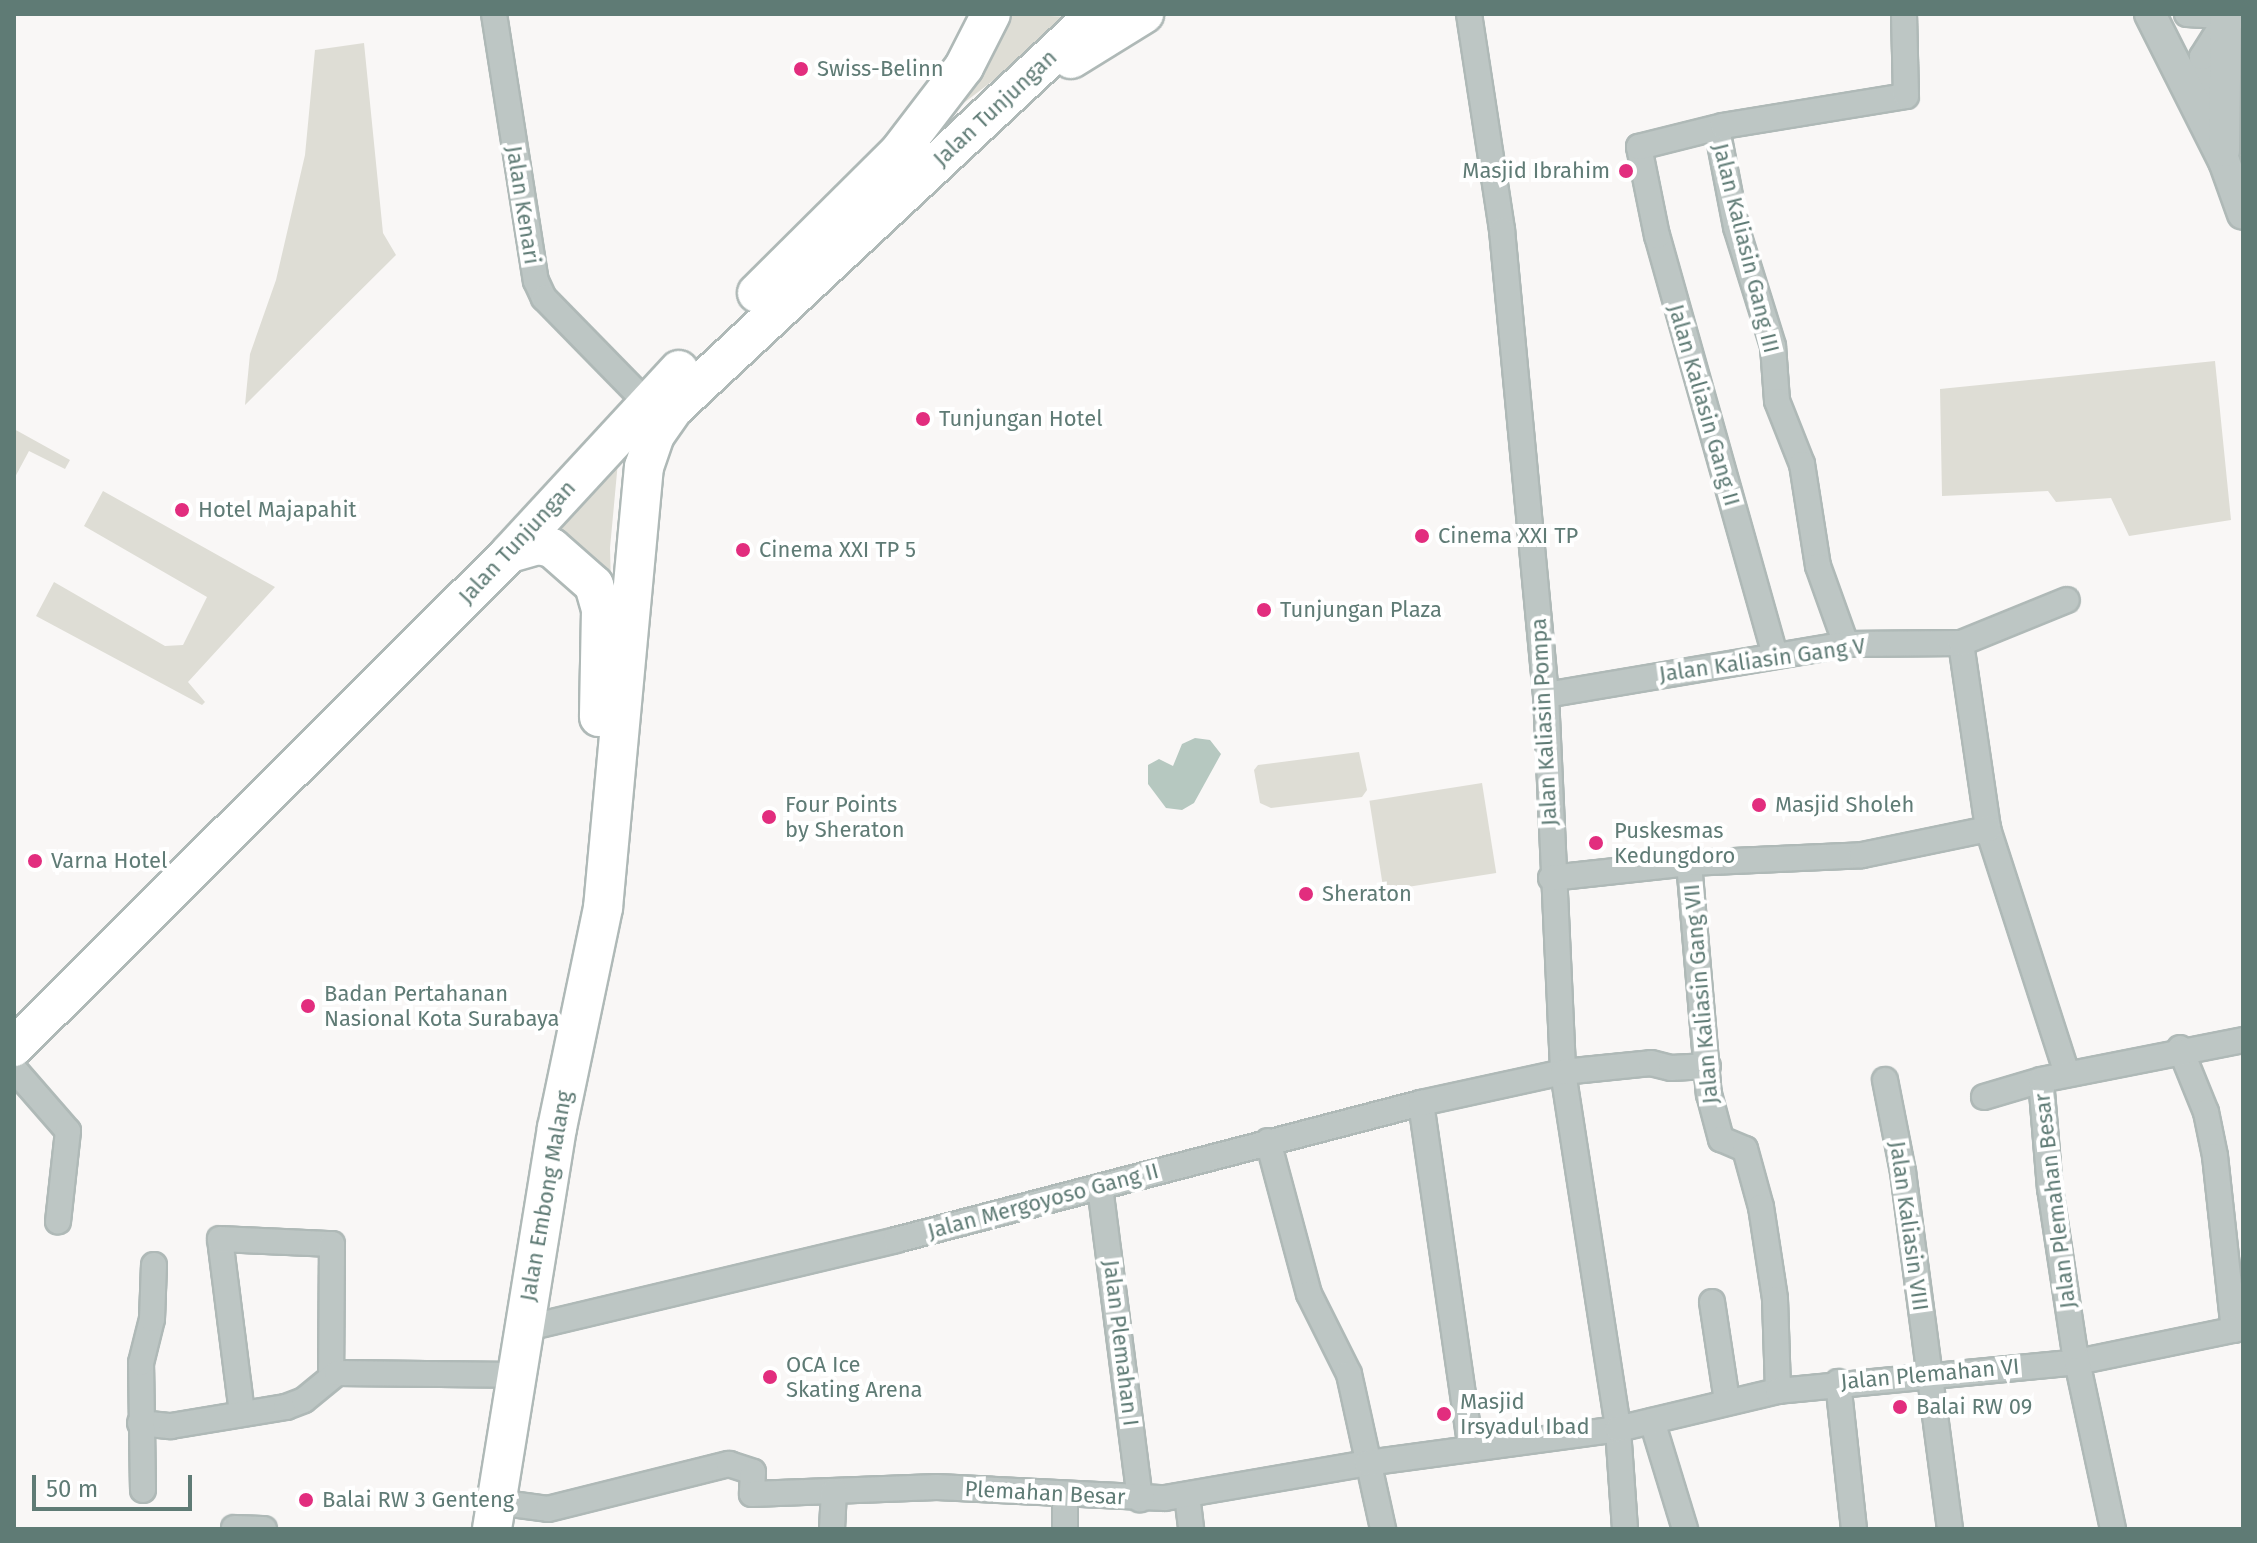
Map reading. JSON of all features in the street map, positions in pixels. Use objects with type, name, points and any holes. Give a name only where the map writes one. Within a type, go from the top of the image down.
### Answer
[{"type":"main road","name":"Jalan Tunjungan","points":[[14,1047],[510,553],[646,402],[899,152],[964,67],[991,14]]},
{"type":"main road","name":"Jalan Tunjungan","points":[[605,865],[644,467],[655,435],[673,409],[742,342],[1096,14]]},
{"type":"main road","points":[[1031,77],[1144,14]]},
{"type":"main road","points":[[510,553],[538,545],[552,548],[594,585],[601,610],[599,738],[610,802]]},
{"type":"main road","name":"Jalan Embong Malang","points":[[494,1516],[557,1128],[603,908],[605,865]]},
{"type":"street","name":"Jalan Kenari","points":[[494,14],[536,281],[544,298],[646,402]]},
{"type":"street","name":"Jalan Kaliasin Pompa","points":[[1469,14],[1501,221],[1546,695],[1551,878],[1563,1072],[1618,1429],[1625,1529]]},
{"type":"street","points":[[1717,128],[1906,96],[1904,14]]},
{"type":"street","points":[[2150,14],[2224,161]]},
{"type":"street","points":[[2187,14],[2234,17]]},
{"type":"street","points":[[2224,161],[2225,48],[2234,17]]},
{"type":"street","points":[[2234,17],[2207,43],[2199,75],[2203,108],[2243,214]]},
{"type":"street","name":"Jalan Kaliasin Gang II","points":[[1717,128],[1643,144],[1640,154],[1657,236],[1775,655]]},
{"type":"street","name":"Jalan Kaliasin Gang III","points":[[1717,128],[1739,239],[1773,346],[1777,401],[1802,464],[1818,566],[1846,644]]},
{"type":"street","name":"Jalan Kaliasin Gang V","points":[[1546,695],[1846,644],[1961,643],[2067,600]]},
{"type":"street","points":[[1961,643],[1988,829],[2065,1066]]},
{"type":"street","points":[[1551,878],[1689,863],[1862,855],[1988,829]]},
{"type":"street","name":"Jalan Kaliasin Gang VII","points":[[1689,863],[1714,1121],[1723,1142],[1745,1149],[1761,1207],[1775,1299],[1778,1391]]},
{"type":"street","name":"Jalan Plemahan Besar","points":[[2113,1529],[2077,1362],[2050,1189],[2041,1080],[2065,1066],[2243,1040]]},
{"type":"street","points":[[2180,1048],[2206,1112],[2215,1156],[2238,1329]]},
{"type":"street","name":"Jalan Mergoyoso Gang II","points":[[523,1329],[1100,1187],[1421,1103],[1563,1072],[1651,1063],[1708,1066]]},
{"type":"street","points":[[14,1069],[68,1131],[58,1221]]},
{"type":"street","name":"Jalan Kaliasin VIII","points":[[1885,1080],[1932,1372],[1950,1529]]},
{"type":"street","points":[[1984,1097],[2041,1080]]},
{"type":"street","points":[[1421,1103],[1471,1448]]},
{"type":"street","points":[[1268,1141],[1309,1294],[1349,1374],[1383,1529]]},
{"type":"street","name":"Jalan Plemahan I","points":[[1100,1187],[1140,1499]]},
{"type":"street","points":[[242,1413],[220,1239],[332,1244],[331,1375]]},
{"type":"street","points":[[143,1490],[141,1363],[152,1319],[154,1265]]},
{"type":"street","points":[[1712,1302],[1727,1401]]},
{"type":"street","name":"Jalan Plemahan VI","points":[[1618,1429],[1778,1391],[1932,1372],[2077,1362],[2238,1329]]},
{"type":"street","points":[[140,1423],[171,1426],[299,1403],[331,1375],[386,1371],[516,1375]]},
{"type":"street","points":[[1838,1382],[1854,1529]]},
{"type":"street","points":[[1652,1421],[1685,1529]]},
{"type":"street","name":"Plemahan Besar","points":[[494,1516],[548,1509],[729,1464],[753,1472],[752,1494],[937,1487],[1065,1497],[1140,1499],[1187,1495],[1367,1463],[1618,1429]]},
{"type":"street","points":[[832,1529],[834,1491]]},
{"type":"street","points":[[1187,1495],[1191,1529]]},
{"type":"street","points":[[1065,1497],[1065,1529]]},
{"type":"street","points":[[234,1528],[264,1529]]},
{"type":"shaded area","points":[[996,14],[1076,17],[948,115]]},
{"type":"shaded area","points":[[364,43],[383,233],[396,255],[245,405],[250,354],[276,280],[305,155],[315,50]]},
{"type":"shaded area","points":[[2215,361],[2231,520],[2129,536],[2111,498],[2056,502],[2048,491],[1942,496],[1940,389]]},
{"type":"shaded area","points":[[14,429],[70,460],[65,469],[29,451],[14,479]]},
{"type":"shaded area","points":[[620,440],[610,548],[611,584],[584,548],[549,534]]},
{"type":"shaded area","points":[[103,491],[275,587],[188,682],[205,702],[202,705],[36,616],[54,582],[165,646],[183,645],[207,597],[84,526]]},
{"type":"shaded area","points":[[1195,738],[1210,740],[1221,754],[1194,803],[1182,810],[1166,808],[1148,784],[1148,765],[1159,759],[1173,766],[1182,744]]},
{"type":"shaded area","points":[[1359,752],[1367,790],[1362,797],[1271,808],[1260,803],[1254,770],[1258,765]]},
{"type":"shaded area","points":[[1482,783],[1496,873],[1384,891],[1369,801]]},
{"type":"place","name":"Swiss-Belinn","points":[[801,69]]},
{"type":"place","name":"Masjid Ibrahim","points":[[1626,171]]},
{"type":"place","name":"Tunjungan Hotel","points":[[923,419]]},
{"type":"place","name":"Hotel Majapahit","points":[[182,510]]},
{"type":"place","name":"Cinema XXI TP","points":[[1422,536]]},
{"type":"place","name":"Cinema XXI TP 5","points":[[743,550]]},
{"type":"place","name":"Tunjungan Plaza","points":[[1264,610]]},
{"type":"place","name":"Masjid Sholeh","points":[[1759,805]]},
{"type":"place","name":"Four Points by Sheraton","points":[[769,817]]},
{"type":"place","name":"Puskesmas Kedungdoro","points":[[1596,843]]},
{"type":"place","name":"Varna Hotel","points":[[35,861]]},
{"type":"place","name":"Sheraton","points":[[1306,894]]},
{"type":"place","name":"Badan Pertahanan Nasional Kota Surabaya","points":[[308,1006]]},
{"type":"place","name":"OCA Ice Skating Arena","points":[[770,1377]]},
{"type":"place","name":"Balai RW 09","points":[[1900,1407]]},
{"type":"place","name":"Masjid Irsyadul Ibad","points":[[1444,1414]]},
{"type":"place","name":"Balai RW 3 Genteng","points":[[306,1500]]}]
